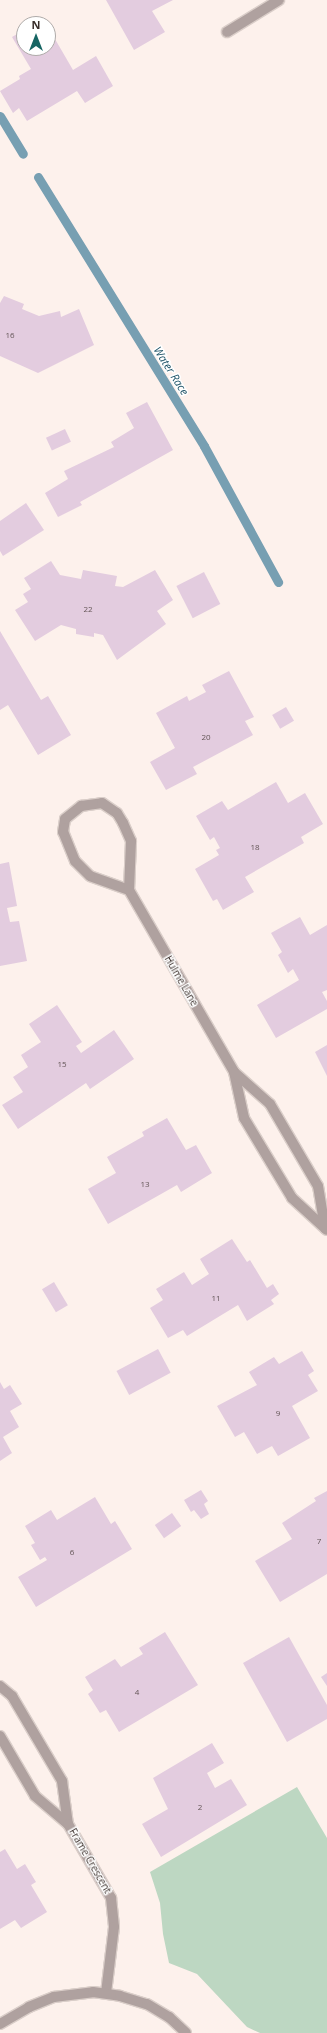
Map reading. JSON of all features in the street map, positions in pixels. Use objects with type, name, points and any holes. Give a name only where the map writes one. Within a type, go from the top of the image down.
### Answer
[{"type":"street","points":[[227,32],[279,0]]},
{"type":"street","points":[[102,803],[117,813],[123,823],[131,841],[129,890],[90,876],[75,861],[63,832],[65,819],[81,806],[102,803]]},
{"type":"street","name":"Hulme Lane","points":[[129,890],[234,1072],[244,1118],[292,1198],[326,1229]]},
{"type":"street","name":"Hulme Lane","points":[[234,1072],[270,1104],[318,1186],[326,1229]]},
{"type":"street","name":"Frame Crescent","points":[[0,1686],[12,1696],[62,1781],[68,1824]]},
{"type":"street","name":"Frame Crescent","points":[[0,1736],[35,1796],[68,1824],[112,1898],[114,1927],[106,1994]]},
{"type":"street","points":[[0,2023],[54,1997],[78,1992],[106,1994],[147,2004],[169,2017],[186,2033]]},
{"type":"green space","points":[[297,1787],[327,1838],[327,2033],[260,2033],[247,2027],[197,1974],[169,1963],[163,1934],[160,1903],[150,1872]]},
{"type":"building","points":[[106,0],[173,0],[152,11],[165,32],[134,50]]},
{"type":"building","points":[[16,35],[16,44],[12,37]]},
{"type":"building","points":[[56,41],[73,70],[96,56],[113,86],[85,103],[77,91],[27,121],[19,108],[13,113],[0,91],[20,79],[19,76],[31,69],[23,56],[56,56]]},
{"type":"building","points":[[4,296],[24,304],[22,309],[39,316],[60,311],[61,317],[79,309],[94,345],[38,373],[0,356],[0,303]]},
{"type":"building","points":[[147,402],[173,450],[80,502],[82,505],[58,517],[45,493],[68,479],[64,471],[114,447],[111,442],[134,428],[126,413]]},
{"type":"building","points":[[65,429],[71,442],[52,451],[46,438]]},
{"type":"building","points":[[26,503],[44,530],[3,556],[0,551],[0,521]]},
{"type":"building","points":[[51,561],[60,575],[81,579],[83,570],[117,576],[115,586],[123,587],[155,570],[173,600],[157,611],[166,624],[117,660],[103,635],[94,633],[94,637],[76,634],[76,629],[61,625],[35,641],[15,610],[28,602],[23,594],[31,589],[24,578]]},
{"type":"building","points":[[204,572],[220,604],[193,618],[176,586]]},
{"type":"building","points":[[0,631],[41,700],[48,696],[71,735],[38,755],[8,705],[0,710]]},
{"type":"building","points":[[229,671],[254,717],[245,721],[253,735],[193,767],[197,774],[166,790],[150,762],[175,748],[156,713],[187,696],[189,701],[206,692],[202,685]]},
{"type":"building","points":[[286,707],[294,721],[280,729],[272,715]]},
{"type":"building","points":[[276,782],[288,803],[305,793],[323,824],[301,837],[304,843],[245,877],[254,892],[223,910],[217,899],[213,901],[195,869],[219,855],[216,850],[220,848],[214,837],[210,840],[196,816],[222,801],[228,810]]},
{"type":"building","points":[[9,862],[17,906],[7,908],[10,922],[19,921],[27,961],[0,966],[0,864]]},
{"type":"building","points":[[300,917],[310,935],[327,925],[327,990],[322,992],[327,1001],[327,1009],[276,1038],[257,1005],[299,980],[293,969],[288,973],[278,955],[282,952],[271,933]]},
{"type":"building","points":[[57,1005],[82,1042],[76,1046],[81,1053],[114,1030],[134,1059],[90,1089],[86,1083],[18,1129],[2,1105],[23,1092],[13,1077],[28,1067],[21,1055],[41,1042],[29,1024]]},
{"type":"building","points":[[327,1045],[327,1076],[315,1052]]},
{"type":"building","points":[[167,1118],[186,1150],[196,1145],[212,1173],[181,1192],[177,1185],[108,1224],[88,1189],[116,1173],[107,1157],[144,1136],[142,1132]]},
{"type":"building","points":[[232,1239],[247,1262],[250,1260],[267,1288],[273,1284],[279,1294],[271,1300],[274,1304],[247,1321],[238,1305],[187,1336],[183,1330],[168,1338],[150,1308],[163,1300],[156,1289],[184,1272],[192,1285],[209,1274],[200,1259]]},
{"type":"building","points":[[54,1282],[68,1305],[56,1312],[42,1289]]},
{"type":"building","points":[[158,1349],[171,1373],[129,1395],[117,1371]]},
{"type":"building","points":[[302,1351],[314,1371],[308,1375],[318,1391],[292,1406],[310,1438],[278,1456],[272,1446],[257,1454],[244,1432],[235,1437],[217,1406],[257,1385],[249,1372],[274,1357],[279,1364]]},
{"type":"building","points":[[0,1382],[4,1389],[10,1385],[22,1404],[10,1411],[19,1427],[3,1437],[12,1453],[0,1461]]},
{"type":"building","points":[[201,1490],[208,1501],[204,1504],[209,1514],[201,1519],[194,1510],[191,1512],[184,1500]]},
{"type":"building","points":[[327,1491],[327,1574],[280,1602],[255,1561],[292,1539],[282,1523],[316,1501],[314,1498]]},
{"type":"building","points":[[95,1497],[111,1524],[115,1521],[132,1549],[36,1607],[18,1577],[47,1560],[45,1557],[40,1560],[31,1545],[35,1543],[25,1526],[51,1510],[57,1520]]},
{"type":"building","points":[[172,1513],[181,1526],[164,1538],[155,1525]]},
{"type":"building","points":[[165,1632],[198,1685],[119,1732],[106,1710],[100,1713],[88,1694],[93,1690],[85,1677],[115,1659],[121,1667],[143,1654],[139,1648]]},
{"type":"building","points":[[289,1637],[327,1705],[327,1719],[287,1742],[243,1663]]},
{"type":"building","points":[[327,1673],[327,1686],[321,1677]]},
{"type":"building","points":[[212,1743],[224,1763],[207,1773],[215,1788],[231,1779],[247,1805],[161,1857],[142,1824],[168,1809],[153,1778]]},
{"type":"building","points":[[5,1849],[17,1869],[25,1864],[36,1882],[31,1885],[47,1912],[21,1928],[15,1920],[0,1929],[0,1852]]},
{"type":"waterway","name":"Water Race","points":[[0,116],[23,154]]},
{"type":"waterway","name":"Water Race","points":[[38,177],[204,446],[278,582]]}]
